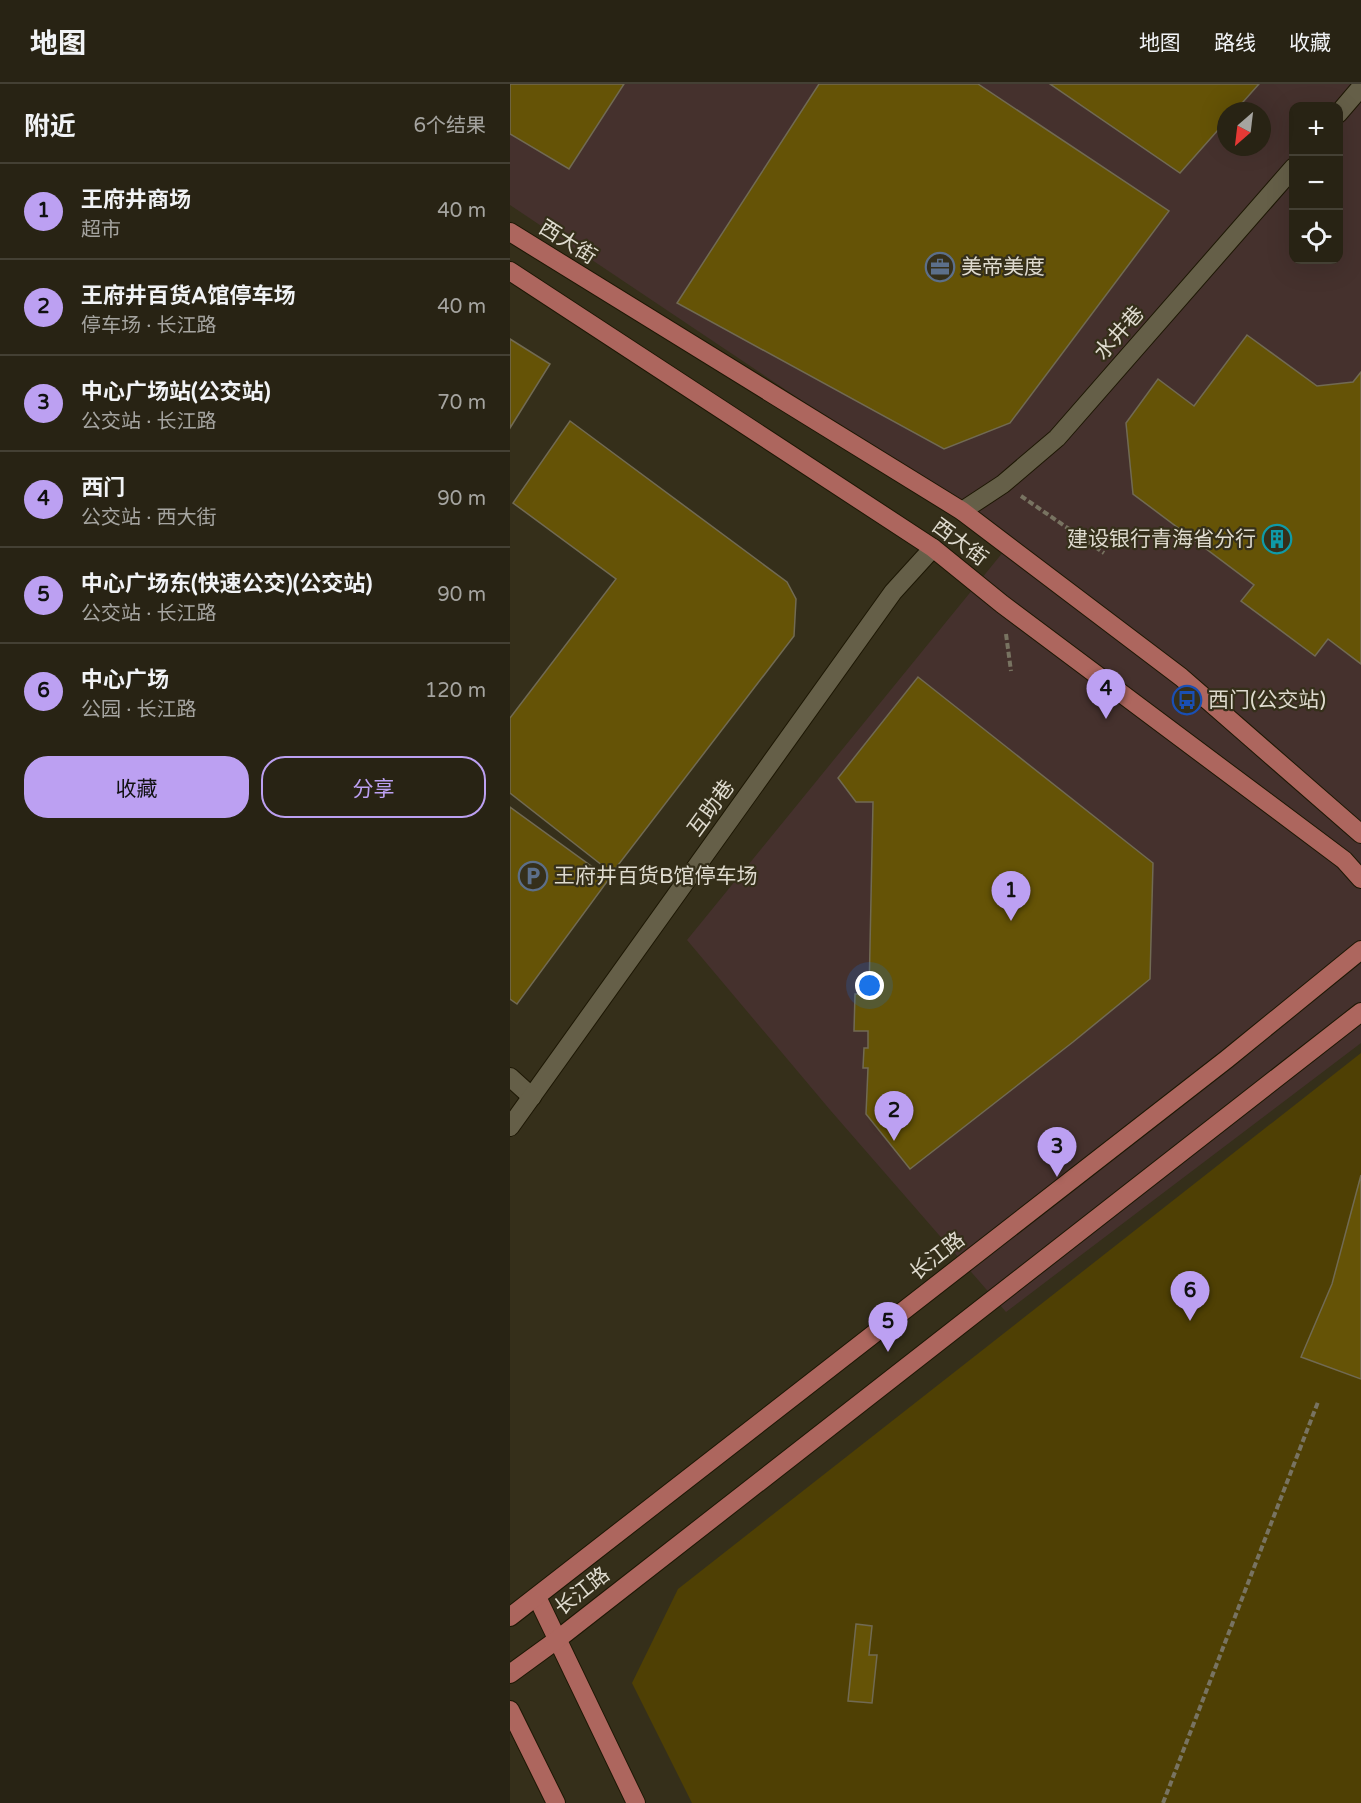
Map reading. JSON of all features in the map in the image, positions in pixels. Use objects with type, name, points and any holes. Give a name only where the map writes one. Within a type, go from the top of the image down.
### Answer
[{"type":"main road","name":"西大街","points":[[510,232],[962,511],[1181,676],[1361,834]]},
{"type":"main road","name":"西大街","points":[[510,271],[933,548],[1002,604],[1344,860],[1361,879]]},
{"type":"main road","name":"长江路","points":[[510,1617],[1217,1066],[1361,950]]},
{"type":"main road","name":"长江路","points":[[510,1674],[558,1639],[1361,1012]]},
{"type":"main road","points":[[537,1597],[636,1803]]},
{"type":"main road","points":[[510,1710],[556,1803]]},
{"type":"street","points":[[1343,108],[1361,87]]},
{"type":"street","name":"水井巷","points":[[962,511],[1003,484],[1057,438],[1289,172]]},
{"type":"street","name":"互助巷","points":[[510,1127],[893,592],[933,548]]},
{"type":"street","points":[[510,1077],[532,1096]]},
{"type":"path","points":[[1003,484],[1104,553]]},
{"type":"path","points":[[1163,1803],[1318,1402]]},
{"type":"shaded area","points":[[510,84],[1361,84],[1361,1043],[1006,1312],[831,1111],[687,940],[1008,546],[938,492],[510,205]]},
{"type":"shaded area","points":[[1361,1053],[1361,1803],[692,1803],[632,1683],[678,1589]]},
{"type":"building","points":[[510,84],[624,84],[569,169],[510,134]]},
{"type":"building","points":[[819,84],[978,84],[1169,211],[1010,423],[944,449],[677,303]]},
{"type":"building","points":[[1050,84],[1259,84],[1243,102],[1217,102],[1217,131],[1180,173]]},
{"type":"building","name":"建设银行青海省分行","points":[[1247,335],[1317,386],[1353,382],[1361,372],[1361,664],[1328,639],[1315,656],[1241,601],[1254,585],[1133,494],[1126,423],[1158,379],[1194,406]]},
{"type":"building","points":[[510,339],[550,364],[510,428]]},
{"type":"building","points":[[570,421],[787,582],[796,599],[794,636],[612,873],[510,793],[510,718],[616,579],[513,503]]},
{"type":"building","points":[[918,677],[1153,863],[1150,979],[910,1169],[866,1114],[868,1068],[863,1068],[864,1048],[868,1048],[868,1031],[854,1031],[855,994],[869,994],[873,802],[856,802],[838,778]]},
{"type":"building","points":[[510,807],[609,879],[517,1004],[510,999]]},
{"type":"building","points":[[1361,1175],[1361,1379],[1301,1357],[1332,1284]]},
{"type":"building","points":[[856,1624],[872,1626],[869,1655],[877,1655],[872,1703],[848,1701]]},
{"type":"place","name":"美帝美度","points":[[940,267]]},
{"type":"place","name":"建设银行青海省分行","points":[[1277,539]]},
{"type":"place","name":"西门(公交站)","points":[[1187,700]]},
{"type":"place","name":"西门","points":[[1106,719]]},
{"type":"place","name":"王府井百货B馆停车场","points":[[533,876]]},
{"type":"place","name":"王府井商场","points":[[1011,921]]},
{"type":"place","name":"王府井百货A馆停车场","points":[[894,1141]]},
{"type":"place","name":"中心广场站(公交站)","points":[[1057,1177]]},
{"type":"place","name":"中心广场","points":[[1190,1321]]},
{"type":"place","name":"中心广场东(快速公交)(公交站)","points":[[888,1352]]}]
